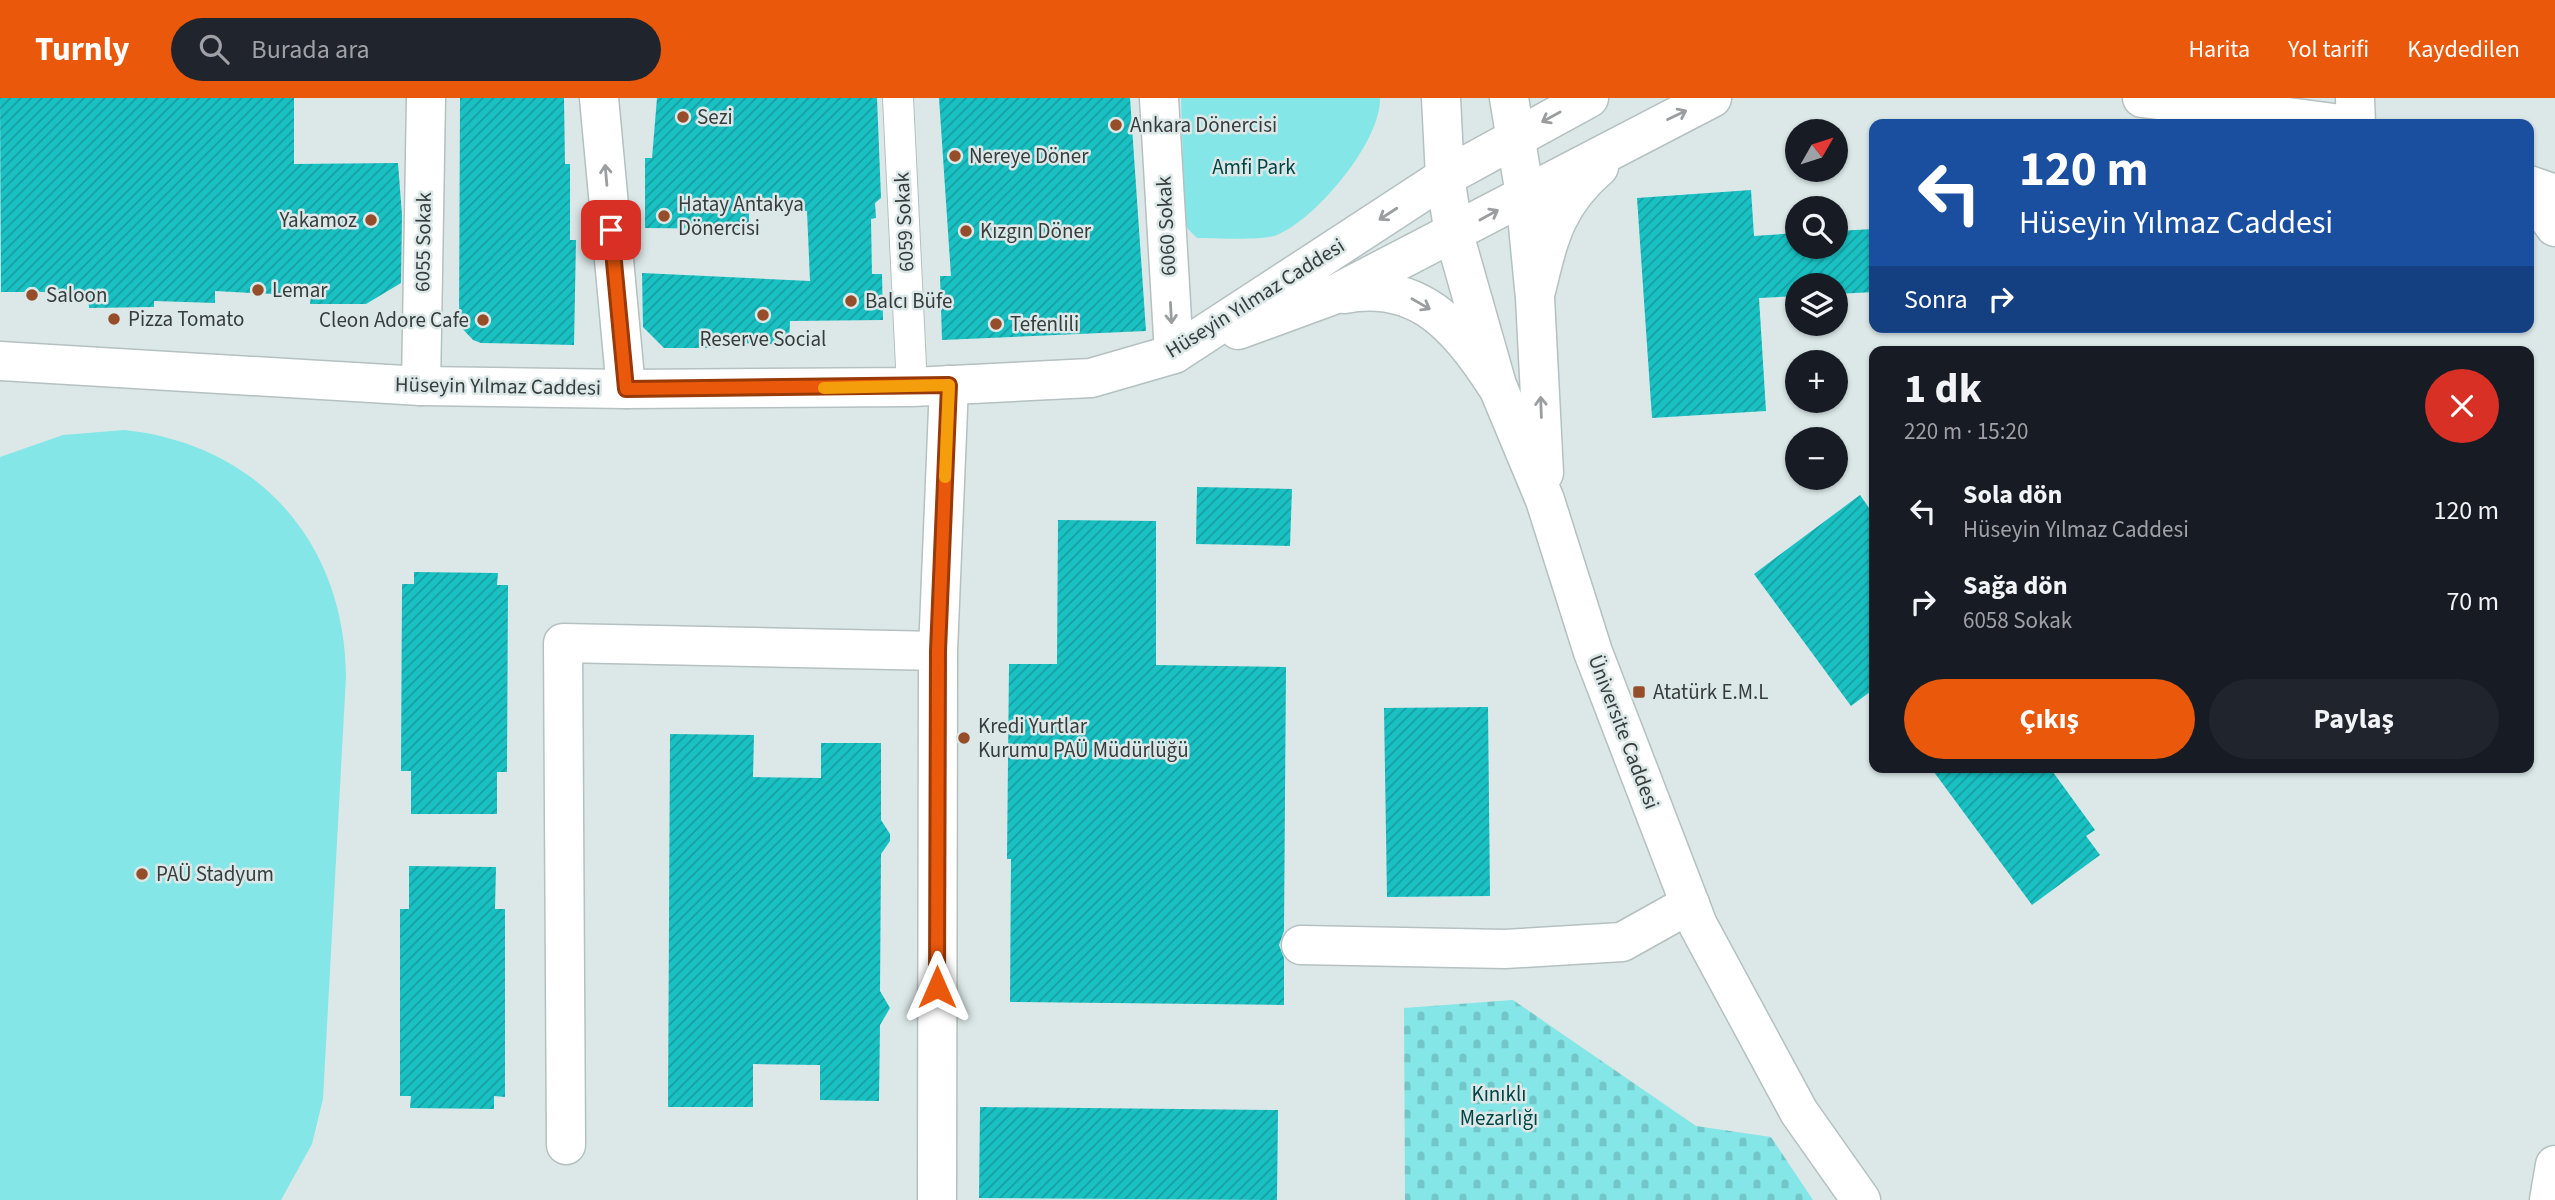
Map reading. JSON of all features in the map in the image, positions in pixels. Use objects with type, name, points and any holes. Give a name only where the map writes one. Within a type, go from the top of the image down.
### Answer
[{"type":"street","name":"6055 Sokak","points":[[421,386],[426,98]]},
{"type":"street","points":[[599,98],[626,389]]},
{"type":"street","name":"6059 Sokak","points":[[898,98],[931,386]]},
{"type":"street","name":"6060 Sokak","points":[[1159,98],[1174,354]]},
{"type":"street","name":"Üniversite Caddesi","points":[[1441,98],[1445,177],[1454,234],[1497,385],[1545,500],[1592,652],[1689,904],[1799,1112],[1861,1200]]},
{"type":"street","points":[[1509,98],[1525,195],[1535,298],[1545,500]]},
{"type":"street","points":[[1515,138],[1589,98]]},
{"type":"street","points":[[1174,354],[1331,296],[1454,234],[1641,132],[1712,98]]},
{"type":"street","points":[[2142,98],[2303,119]]},
{"type":"street","points":[[2355,98],[2356,119]]},
{"type":"street","points":[[1535,298],[1550,234],[1569,195],[1641,132]]},
{"type":"street","name":"Hüseyin Yılmaz Caddesi","points":[[0,361],[421,386],[626,389],[931,386],[1091,377],[1174,354],[1445,177],[1515,138]]},
{"type":"street","points":[[2534,187],[2555,194]]},
{"type":"street","points":[[2534,199],[2555,227]]},
{"type":"street","points":[[1331,296],[1378,290],[1420,301],[1474,351],[1497,385]]},
{"type":"street","points":[[931,386],[938,651],[937,1200]]},
{"type":"street","points":[[566,1145],[563,643],[938,651]]},
{"type":"street","points":[[1301,945],[1505,949],[1622,942],[1689,904]]},
{"type":"street","points":[[2549,1200],[2555,1165]]},
{"type":"green space","name":"Amfi Park","points":[[1181,98],[1380,98],[1370,136],[1358,156],[1344,177],[1310,213],[1277,235],[1238,239],[1197,238],[1185,226]]},
{"type":"green space","name":"PAÜ Stadyum","points":[[124,430],[172,439],[215,456],[253,479],[285,508],[311,543],[330,583],[342,628],[346,677],[323,1099],[312,1144],[281,1200],[0,1200],[0,457],[63,435]]},
{"type":"green space","name":"Kınıklı Mezarlığı","points":[[1513,1000],[1696,1126],[1771,1137],[1813,1200],[1405,1200],[1404,1008]]},
{"type":"building","points":[[0,98],[294,98],[294,164],[398,163],[402,215],[401,283],[366,304],[310,304],[311,296],[215,291],[215,303],[154,301],[154,307],[89,308],[88,292],[1,292]]},
{"type":"building","points":[[460,98],[564,98],[565,164],[570,164],[570,240],[576,240],[574,345],[481,343],[473,340],[459,325]]},
{"type":"building","points":[[657,98],[877,98],[881,198],[875,203],[876,218],[871,219],[872,274],[882,274],[883,320],[790,321],[789,345],[719,342],[719,348],[664,348],[643,327],[642,273],[810,281],[807,211],[749,211],[749,229],[645,228],[645,158],[652,158]]},
{"type":"building","points":[[939,98],[1130,98],[1146,331],[942,340],[940,276],[951,276]]},
{"type":"building","points":[[1751,190],[1754,236],[1785,234],[1785,259],[1848,259],[1848,230],[1869,229],[1869,292],[1848,293],[1848,273],[1785,273],[1785,297],[1759,298],[1766,411],[1652,418],[1637,198]]},
{"type":"building","points":[[1197,487],[1292,489],[1290,546],[1196,544]]},
{"type":"building","points":[[1860,495],[1869,508],[1869,693],[1851,706],[1754,574]]},
{"type":"building","points":[[1058,520],[1156,521],[1156,665],[1286,667],[1284,931],[1279,945],[1284,958],[1284,1005],[1010,1002],[1011,859],[1007,859],[1009,664],[1057,664]]},
{"type":"building","points":[[414,572],[498,573],[497,585],[508,585],[507,772],[497,772],[497,814],[411,814],[411,771],[401,771],[402,584],[414,584]]},
{"type":"building","points":[[1488,707],[1490,896],[1387,897],[1384,708]]},
{"type":"building","points":[[670,734],[754,735],[753,777],[821,778],[821,743],[881,743],[881,820],[890,834],[890,841],[881,854],[880,991],[890,1008],[880,1025],[879,1101],[820,1100],[820,1065],[753,1064],[753,1107],[668,1107]]},
{"type":"building","points":[[1935,773],[2054,773],[2095,830],[2086,836],[2100,855],[2032,905]]},
{"type":"building","points":[[409,866],[496,867],[495,909],[505,909],[505,1097],[494,1096],[494,1109],[410,1108],[411,1096],[400,1096],[400,909],[409,909]]},
{"type":"building","points":[[980,1107],[1278,1110],[1277,1200],[979,1198]]},
{"type":"slow traffic","points":[[824,388],[949,385],[945,477]]},
{"type":"place","name":"Sezi","points":[[683,117]]},
{"type":"place","name":"Ankara Dönercisi","points":[[1116,125]]},
{"type":"place","name":"Nereye Döner","points":[[955,156]]},
{"type":"place","name":"Hatay Antakya Dönercisi","points":[[664,216]]},
{"type":"place","name":"Yakamoz","points":[[371,220]]},
{"type":"place","name":"Kızgın Döner","points":[[966,231]]},
{"type":"place","name":"Lemar","points":[[258,290]]},
{"type":"place","name":"Saloon","points":[[32,295]]},
{"type":"place","name":"Balcı Büfe","points":[[851,301]]},
{"type":"place","name":"Reserve Social","points":[[763,315]]},
{"type":"place","name":"Pizza Tomato","points":[[114,319]]},
{"type":"place","name":"Cleon Adore Cafe","points":[[483,320]]},
{"type":"place","name":"Tefenlili","points":[[996,324]]},
{"type":"place","name":"Atatürk E.M.L","points":[[1639,692]]},
{"type":"place","name":"Kredi Yurtlar Kurumu PAÜ Müdürlüğü","points":[[964,738]]},
{"type":"place","name":"PAÜ Stadyum","points":[[142,874]]},
{"type":"route","points":[[611,230],[626,389],[949,385],[938,651],[937,987]]}]
